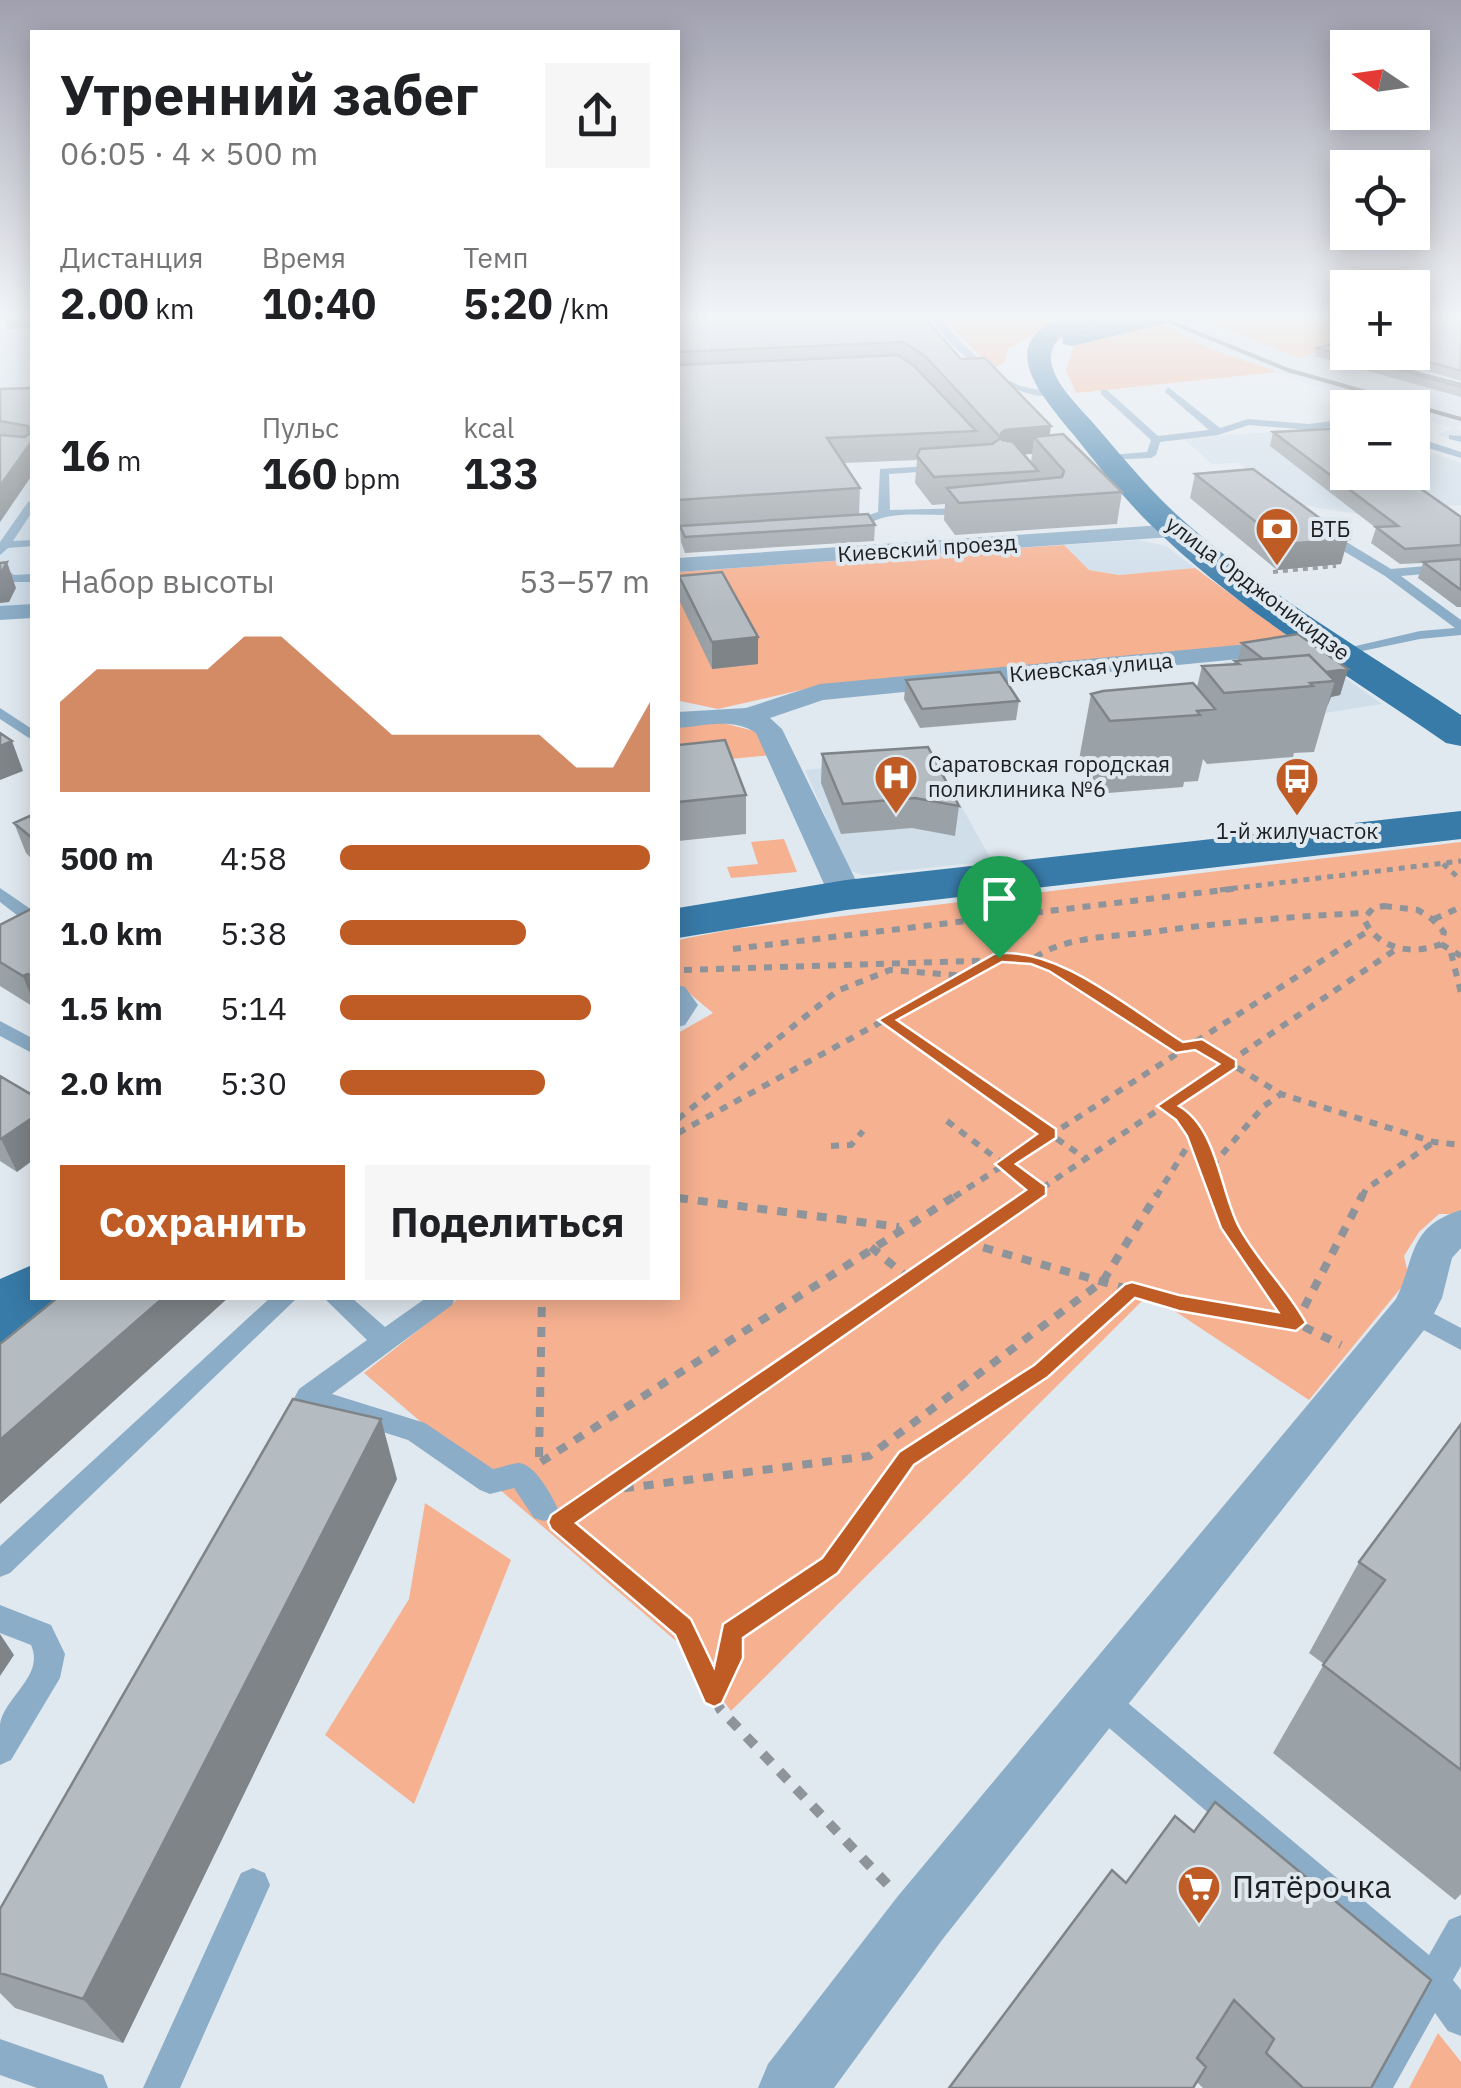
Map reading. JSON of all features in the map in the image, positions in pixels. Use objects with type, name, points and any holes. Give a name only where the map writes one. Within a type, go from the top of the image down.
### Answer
[{"type":"main road","name":"улица Орджоникидзе","points":[[1070,412],[1101,456],[1176,531],[1461,734]]},
{"type":"main road","points":[[680,924],[846,896],[1451,844]]},
{"type":"main road","points":[[0,1316],[30,1293]]},
{"type":"street","name":"Киевский проезд","points":[[680,565],[1176,531]]},
{"type":"street","points":[[0,613],[30,611]]},
{"type":"street","name":"Киевская улица","points":[[680,720],[721,715],[751,717],[820,692],[1336,648]]},
{"type":"street","points":[[751,717],[768,729],[846,896]]},
{"type":"street","points":[[0,935],[30,919]]},
{"type":"street","points":[[792,2088],[920,1918],[1412,1312],[1424,1295],[1425,1262],[1438,1240],[1461,1226]]},
{"type":"lane","points":[[1127,412],[1156,439],[1218,432],[1248,422],[1309,428],[1330,425]]},
{"type":"lane","points":[[1195,412],[1218,432]]},
{"type":"lane","points":[[1101,456],[1151,456],[1156,439]]},
{"type":"lane","points":[[1430,445],[1461,455]]},
{"type":"lane","points":[[884,514],[884,471],[959,466]]},
{"type":"lane","points":[[2,548],[30,507]]},
{"type":"lane","points":[[826,526],[863,523],[884,514],[978,510]]},
{"type":"lane","points":[[1311,525],[1389,573],[1461,629]]},
{"type":"lane","points":[[2,548],[30,543]]},
{"type":"lane","points":[[1389,573],[1461,567]]},
{"type":"lane","points":[[0,568],[10,579],[30,578]]},
{"type":"lane","points":[[1336,648],[1461,629]]},
{"type":"lane","points":[[0,712],[30,734]]},
{"type":"lane","points":[[0,893],[30,916]]},
{"type":"lane","points":[[680,993],[688,1006],[680,1018]]},
{"type":"lane","points":[[0,1026],[30,1046]]},
{"type":"lane","points":[[0,1564],[283,1300]]},
{"type":"lane","points":[[338,1300],[385,1340]]},
{"type":"lane","points":[[277,1454],[308,1397],[440,1300]]},
{"type":"lane","points":[[1412,1312],[1461,1340]]},
{"type":"lane","points":[[308,1397],[416,1431],[490,1482],[529,1469],[544,1509]]},
{"type":"lane","points":[[0,1618],[40,1634],[50,1654],[45,1678],[0,1749]]},
{"type":"lane","points":[[1098,1698],[1432,1981],[1461,2018]]},
{"type":"lane","points":[[161,2088],[252,1885]]},
{"type":"lane","points":[[1374,2088],[1461,1932]]},
{"type":"lane","points":[[0,2057],[90,2088]]},
{"type":"path","points":[[1267,573],[1372,562]]},
{"type":"path","points":[[1451,844],[1461,861]]},
{"type":"path","points":[[1451,844],[1461,880]]},
{"type":"path","points":[[722,950],[1451,844]]},
{"type":"path","points":[[1033,959],[1049,947],[1128,935],[1258,918],[1367,913],[1396,906],[1434,919],[1444,932],[1441,944]]},
{"type":"path","points":[[1434,919],[1461,906]]},
{"type":"path","points":[[1367,913],[1368,931]]},
{"type":"path","points":[[1368,931],[1398,948],[1424,950],[1441,944]]},
{"type":"path","points":[[529,1469],[1368,931]]},
{"type":"path","points":[[1441,944],[1461,956]]},
{"type":"path","points":[[920,1918],[720,1709],[683,1627],[559,1522],[908,1278],[1398,948]]},
{"type":"path","points":[[1451,953],[1461,993]]},
{"type":"path","points":[[680,1131],[999,958]]},
{"type":"path","points":[[680,971],[1033,959],[1054,968],[1182,1049]]},
{"type":"path","points":[[680,1117],[788,1027],[838,991],[890,970],[967,976]]},
{"type":"path","points":[[886,1020],[1087,1159]]},
{"type":"path","points":[[1196,1043],[1281,1094],[1434,1142],[1461,1145]]},
{"type":"path","points":[[1210,1167],[1264,1106],[1281,1094]]},
{"type":"path","points":[[1166,1106],[1182,1116],[1195,1134],[1230,1228],[1296,1323]]},
{"type":"path","points":[[947,1121],[1039,1191]]},
{"type":"path","points":[[830,1146],[851,1145],[863,1131]]},
{"type":"path","points":[[603,1491],[869,1456],[1103,1281],[1195,1134]]},
{"type":"path","points":[[1296,1323],[1366,1188],[1434,1142]]},
{"type":"path","points":[[680,1198],[902,1228]]},
{"type":"path","points":[[963,1242],[1059,1273],[1179,1303],[1296,1323],[1351,1350]]},
{"type":"path","points":[[871,1247],[908,1278]]},
{"type":"path","points":[[714,1694],[731,1658],[731,1632],[830,1565],[907,1458],[1041,1371],[1132,1289]]},
{"type":"path","points":[[529,1469],[542,1300]]},
{"type":"shaded area","points":[[0,412],[30,412],[30,606],[0,608]]},
{"type":"shaded area","points":[[1430,412],[1461,412],[1461,425],[1455,428],[1461,430],[1461,442],[1438,435],[1452,428],[1430,422]]},
{"type":"shaded area","points":[[1330,428],[1330,490],[1430,490],[1430,452],[1461,463],[1461,505],[1360,514],[1294,504],[1239,463],[1212,464],[1183,438]]},
{"type":"shaded area","points":[[1138,540],[1166,546],[1195,568],[1119,575],[1089,570],[1064,545]]},
{"type":"shaded area","points":[[1064,545],[1089,570],[1119,575],[1195,568],[1285,634],[1285,639],[1278,645],[810,688],[718,709],[680,701],[680,572]]},
{"type":"shaded area","points":[[1313,655],[1382,704],[1293,718],[1224,662]]},
{"type":"shaded area","points":[[715,721],[758,732],[772,755],[680,764],[680,726]]},
{"type":"shaded area","name":"Саратовская городская поликлиника №6","points":[[934,757],[992,861],[862,875],[849,870],[805,770]]},
{"type":"shaded area","points":[[784,839],[797,872],[731,878],[727,867],[758,864],[751,842]]},
{"type":"shaded area","points":[[1461,842],[1461,1214],[1439,1214],[1419,1232],[1404,1256],[1409,1278],[1309,1400],[1149,1294],[731,1711],[683,1647],[364,1373],[456,1300],[680,1300],[680,1032],[713,1013],[680,986],[680,940],[734,929]]},
{"type":"shaded area","points":[[425,1503],[511,1560],[414,1804],[325,1735],[409,1599]]},
{"type":"shaded area","points":[[1438,2033],[1461,2062],[1461,2088],[1409,2088]]},
{"type":"building","points":[[0,412],[30,412],[30,444],[0,486],[0,435],[29,434],[28,426],[0,421]]},
{"type":"building","points":[[680,412],[958,412],[976,431],[827,438],[860,488],[680,500]]},
{"type":"building","points":[[977,412],[1038,412],[1051,426],[1001,433],[1002,440],[1013,442],[1038,471],[934,477],[917,456],[920,449],[992,444],[1001,438]]},
{"type":"building","points":[[1330,429],[1330,475],[1273,432]]},
{"type":"building","points":[[1063,434],[1122,492],[959,503],[947,488],[1062,477],[1064,471],[1034,437]]},
{"type":"building","points":[[1253,469],[1348,539],[1284,544],[1195,474]]},
{"type":"building","points":[[1350,490],[1423,490],[1461,517],[1461,545],[1405,549],[1376,527],[1398,526]]},
{"type":"building","points":[[868,514],[875,525],[685,537],[680,526]]},
{"type":"building","points":[[1461,559],[1461,590],[1423,562]]},
{"type":"building","points":[[722,572],[758,637],[712,642],[680,576]]},
{"type":"building","points":[[1298,634],[1348,669],[1326,672],[1309,655],[1263,659],[1242,643]]},
{"type":"building","points":[[1309,655],[1335,681],[1224,693],[1202,666],[1239,664],[1235,661]]},
{"type":"building","points":[[1000,672],[1019,701],[922,709],[906,680]]},
{"type":"building","points":[[1193,683],[1215,709],[1197,711],[1200,715],[1110,721],[1091,694],[1103,691]]},
{"type":"building","points":[[0,733],[12,741],[0,746]]},
{"type":"building","points":[[725,740],[746,795],[680,802],[680,745]]},
{"type":"building","points":[[928,747],[959,806],[915,798],[843,804],[822,754]]},
{"type":"building","points":[[30,816],[30,836],[14,823]]},
{"type":"building","points":[[30,910],[30,976],[23,976],[0,962],[0,925]]},
{"type":"building","points":[[0,1076],[30,1094],[30,1119],[0,1138]]},
{"type":"building","points":[[55,1300],[161,1300],[0,1440],[0,1344]]},
{"type":"building","points":[[293,1399],[381,1419],[83,1999],[0,1973],[0,1909]]},
{"type":"building","points":[[1461,1424],[1461,1770],[1323,1665],[1385,1580],[1359,1562]]},
{"type":"building","points":[[1215,1802],[1431,1980],[1371,2088],[1303,2088],[1266,2053],[1274,2039],[1234,2000],[1197,2058],[1206,2067],[1193,2088],[949,2088],[1112,1870],[1126,1883],[1175,1816],[1194,1832]]},
{"type":"railway","points":[[1438,412],[1461,419]]},
{"type":"place","name":"ВТБ","points":[[1277,567]]},
{"type":"place","name":"Саратовская городская поликлиника №6","points":[[896,815]]},
{"type":"place","name":"1-й жилучасток","points":[[1297,817]]},
{"type":"place","name":"Пятёрочка","points":[[1199,1925]]},
{"type":"route","points":[[999,958],[1033,959],[1054,968],[1182,1049],[1196,1043],[1230,1064],[1166,1106],[1182,1116],[1195,1134],[1230,1228],[1296,1323],[1179,1303],[1132,1289],[1041,1371],[907,1458],[830,1565],[731,1632],[731,1658],[714,1694],[683,1627],[559,1522],[1039,1191],[1004,1164],[1050,1134],[886,1020],[999,958]]}]
